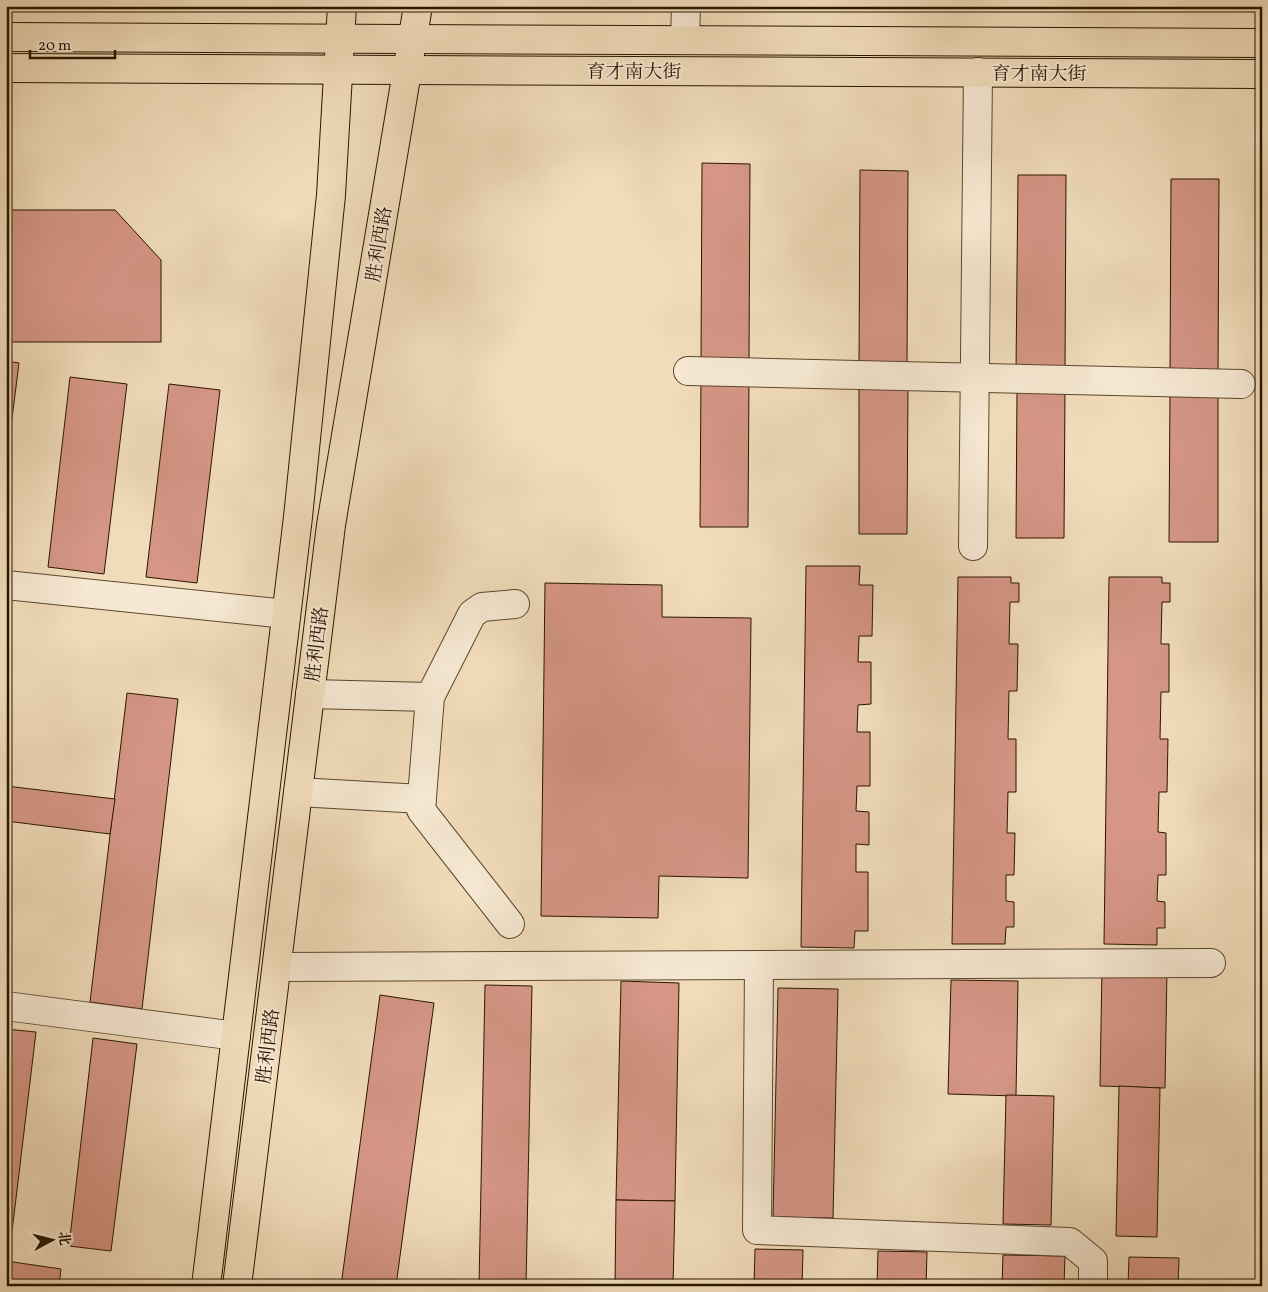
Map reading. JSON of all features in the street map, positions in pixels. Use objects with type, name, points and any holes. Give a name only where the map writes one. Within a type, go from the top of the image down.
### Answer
[{"type":"main road","name":"胜利西路","points":[[206,1286],[299,507],[331,195],[342,6]]},
{"type":"main road","name":"胜利西路","points":[[237,1286],[331,525],[418,6]]},
{"type":"main road","name":"育才南大街","points":[[6,37],[1262,43]]},
{"type":"main road","name":"育才南大街","points":[[6,68],[1262,74]]},
{"type":"lane","points":[[686,6],[686,40]]},
{"type":"lane","points":[[973,546],[978,72]]},
{"type":"lane","points":[[688,371],[1241,384]]},
{"type":"lane","points":[[6,585],[286,614]]},
{"type":"lane","points":[[510,924],[421,810],[430,697],[472,614],[482,607],[515,604]]},
{"type":"lane","points":[[310,694],[430,697]]},
{"type":"lane","points":[[298,792],[422,799]]},
{"type":"lane","points":[[276,967],[1211,963]]},
{"type":"lane","points":[[759,965],[757,1230],[1070,1242],[1093,1261],[1093,1286]]},
{"type":"lane","points":[[6,1006],[236,1036]]},
{"type":"building","points":[[702,163],[750,164],[749,360],[701,360]]},
{"type":"building","points":[[860,170],[908,171],[907,367],[859,367]]},
{"type":"building","points":[[1018,175],[1066,175],[1065,372],[1016,371]]},
{"type":"building","points":[[1171,179],[1219,179],[1218,376],[1170,376]]},
{"type":"building","points":[[6,210],[115,210],[161,260],[161,342],[6,342]]},
{"type":"building","points":[[6,361],[19,363],[6,467]]},
{"type":"building","points":[[70,377],[127,384],[104,574],[48,567]]},
{"type":"building","points":[[701,377],[749,378],[748,527],[700,527]]},
{"type":"building","points":[[169,384],[220,390],[197,583],[146,577]]},
{"type":"building","points":[[859,385],[908,385],[907,534],[859,534]]},
{"type":"building","points":[[1017,389],[1065,389],[1064,538],[1016,538]]},
{"type":"building","points":[[1170,393],[1218,393],[1218,542],[1169,542]]},
{"type":"building","points":[[806,566],[860,566],[859,585],[873,585],[872,636],[859,636],[858,662],[871,662],[871,704],[858,705],[857,732],[870,732],[870,786],[857,786],[856,811],[869,812],[869,845],[856,844],[856,872],[868,872],[868,931],[855,931],[854,948],[801,947]]},
{"type":"building","points":[[958,577],[1011,577],[1011,583],[1019,583],[1019,602],[1010,602],[1009,644],[1018,644],[1017,691],[1009,691],[1008,739],[1016,739],[1016,792],[1008,792],[1007,833],[1015,833],[1014,875],[1006,875],[1006,901],[1014,902],[1014,927],[1006,927],[1005,944],[952,944]]},
{"type":"building","points":[[1109,577],[1162,577],[1162,583],[1170,583],[1170,602],[1162,602],[1161,644],[1169,644],[1169,692],[1161,692],[1160,739],[1168,739],[1167,792],[1159,792],[1158,832],[1166,833],[1166,875],[1158,875],[1157,901],[1165,902],[1165,928],[1157,928],[1157,945],[1104,944]]},
{"type":"building","points":[[545,583],[662,585],[662,617],[751,618],[748,878],[659,876],[658,918],[541,916]]},
{"type":"building","points":[[127,693],[178,699],[142,1009],[90,1002]]},
{"type":"building","points":[[6,786],[115,799],[110,834],[6,821]]},
{"type":"building","points":[[1262,824],[1262,960],[1260,960]]},
{"type":"building","points":[[1102,968],[1167,970],[1165,1088],[1100,1086]]},
{"type":"building","points":[[951,980],[1018,981],[1016,1096],[948,1094]]},
{"type":"building","points":[[621,981],[679,983],[675,1201],[616,1200]]},
{"type":"building","points":[[485,985],[532,986],[526,1286],[479,1286]]},
{"type":"building","points":[[778,988],[838,989],[833,1218],[773,1217]]},
{"type":"building","points":[[380,995],[434,1003],[396,1286],[341,1286]]},
{"type":"building","points":[[6,1029],[36,1032],[11,1240],[6,1240]]},
{"type":"building","points":[[93,1038],[137,1044],[111,1251],[69,1246]]},
{"type":"building","points":[[1119,1086],[1160,1088],[1157,1237],[1116,1236]]},
{"type":"building","points":[[1006,1095],[1054,1096],[1051,1225],[1003,1224]]},
{"type":"building","points":[[616,1200],[675,1201],[673,1286],[615,1286]]},
{"type":"building","points":[[755,1249],[803,1250],[802,1286],[754,1286]]},
{"type":"building","points":[[878,1251],[927,1252],[926,1286],[877,1286]]},
{"type":"building","points":[[1003,1255],[1065,1256],[1064,1286],[1002,1286]]},
{"type":"building","points":[[1129,1257],[1179,1258],[1178,1286],[1128,1286]]},
{"type":"building","points":[[6,1261],[61,1269],[59,1286],[6,1286]]}]
